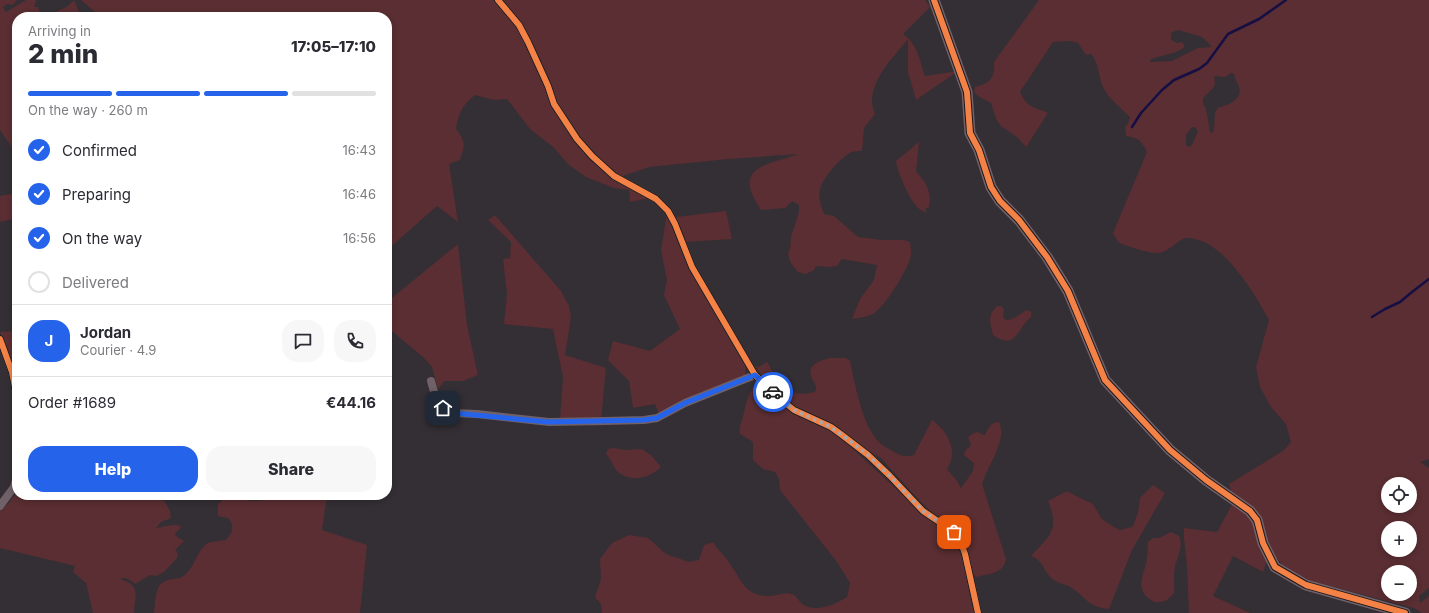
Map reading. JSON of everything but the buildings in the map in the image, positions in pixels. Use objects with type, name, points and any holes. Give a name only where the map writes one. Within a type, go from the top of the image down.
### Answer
[{"type":"street","points":[[498,0],[519,25],[548,86],[554,104],[577,139],[592,156],[614,176],[656,199],[668,211],[675,224],[695,273],[755,375],[794,410],[831,427],[848,439],[868,455],[890,476],[923,511],[954,532],[960,540],[965,554],[978,613]]},
{"type":"street","points":[[934,0],[967,92],[970,133],[979,150],[991,187],[1000,201],[1019,220],[1047,257],[1068,290],[1105,380],[1170,450],[1206,480],[1250,511],[1257,520],[1263,543],[1275,567],[1306,585],[1405,613]]},
{"type":"street","points":[[0,339],[12,372]]},
{"type":"street","points":[[431,381],[436,399],[443,408],[453,413],[549,422],[606,422],[657,418],[685,403],[755,375]]},
{"type":"street","points":[[0,506],[12,490]]},
{"type":"shaded area","points":[[0,0],[17,0],[13,5],[7,4],[3,7],[6,12],[26,0],[36,0],[34,7],[38,7],[39,12],[12,12],[12,148],[0,130]]},
{"type":"shaded area","points":[[74,0],[79,12],[56,12],[68,6]]},
{"type":"shaded area","points":[[81,0],[494,0],[517,27],[571,138],[591,161],[609,176],[649,198],[630,202],[629,190],[614,188],[586,177],[569,165],[553,147],[530,129],[507,99],[494,100],[475,95],[462,110],[457,123],[456,129],[462,137],[464,144],[460,160],[449,164],[458,222],[437,206],[392,246],[392,12],[95,12]]},
{"type":"shaded area","points":[[503,0],[925,0],[930,7],[903,34],[912,42],[915,47],[925,76],[958,71],[916,100],[908,73],[908,39],[890,60],[876,84],[872,102],[875,114],[864,128],[862,151],[852,152],[842,159],[825,179],[819,192],[820,202],[824,214],[834,216],[858,237],[881,240],[904,240],[910,242],[911,253],[906,269],[884,304],[873,314],[852,319],[860,299],[874,280],[877,265],[842,259],[837,266],[816,266],[814,270],[806,274],[798,272],[790,262],[788,253],[790,249],[791,237],[799,212],[799,205],[792,201],[785,208],[761,210],[752,193],[750,179],[753,173],[766,164],[798,154],[649,167],[620,177],[591,150],[580,137],[558,104],[520,21]]},
{"type":"shaded area","points":[[1039,0],[1429,0],[1429,459],[1420,462],[1429,468],[1429,588],[1419,596],[1420,603],[1429,596],[1429,613],[1422,613],[1414,608],[1387,601],[1417,601],[1417,565],[1381,565],[1381,599],[1311,581],[1284,567],[1271,551],[1263,532],[1231,491],[1229,484],[1283,451],[1291,442],[1286,424],[1271,407],[1260,387],[1256,367],[1269,320],[1256,297],[1238,272],[1217,250],[1205,243],[1192,238],[1185,238],[1166,251],[1155,253],[1127,246],[1120,243],[1116,239],[1113,233],[1147,152],[1139,140],[1126,136],[1125,127],[1128,124],[1130,117],[1106,93],[1102,85],[1094,57],[1091,54],[1086,55],[1078,43],[1071,41],[1053,42],[1020,92],[1028,104],[1048,113],[1026,147],[1017,137],[1001,126],[996,119],[991,103],[974,92],[975,87],[988,82],[994,72],[994,62]],"holes":[[[1178,30],[1202,37],[1212,47],[1198,48],[1172,61],[1150,62],[1150,60],[1154,58],[1174,53],[1185,46],[1182,42],[1177,43],[1171,40],[1171,33]],[[1231,73],[1234,74],[1240,92],[1237,99],[1218,108],[1215,113],[1214,130],[1212,133],[1210,132],[1206,108],[1203,104],[1203,98],[1214,87],[1214,76],[1225,77]],[[1192,127],[1195,127],[1198,131],[1192,145],[1189,147],[1186,145],[1186,135]]]},
{"type":"shaded area","points":[[919,142],[916,172],[923,179],[930,196],[929,207],[926,208],[926,213],[918,208],[911,199],[901,179],[896,161]]},
{"type":"shaded area","points":[[12,194],[12,219],[0,222],[0,196]]},
{"type":"shaded area","points":[[726,211],[732,239],[684,242],[676,217]]},
{"type":"shaded area","points":[[667,213],[746,365],[745,376],[659,414],[655,404],[633,408],[629,381],[608,360],[613,341],[650,351],[680,329],[664,295],[667,280],[661,250]]},
{"type":"shaded area","points":[[495,215],[561,291],[569,306],[571,317],[565,355],[606,368],[601,421],[560,420],[563,377],[553,329],[504,324],[507,294],[503,259],[510,258],[511,242],[488,220]]},
{"type":"shaded area","points":[[458,244],[467,325],[478,375],[463,381],[444,381],[438,389],[432,367],[423,357],[392,331],[392,298]]},
{"type":"shaded area","points":[[997,306],[1001,306],[1004,309],[1003,317],[1006,320],[1014,318],[1027,310],[1031,312],[1031,317],[1012,340],[1007,341],[993,335],[990,320],[992,313]]},
{"type":"shaded area","points":[[12,331],[12,364],[0,332]]},
{"type":"shaded area","points":[[830,358],[846,358],[850,361],[860,404],[868,425],[873,435],[886,447],[902,456],[914,455],[932,420],[938,425],[947,436],[952,449],[952,456],[947,469],[961,488],[973,471],[974,463],[964,455],[965,451],[971,445],[968,437],[978,432],[985,435],[992,424],[999,422],[1001,436],[999,445],[982,484],[1006,559],[1002,568],[990,574],[976,577],[971,570],[957,530],[944,519],[934,514],[919,500],[881,458],[788,404],[767,382],[755,366],[759,367],[767,362],[782,386],[796,393],[806,394],[816,391],[810,372],[811,368],[816,363]]},
{"type":"shaded area","points":[[754,386],[762,388],[793,413],[830,430],[842,439],[908,500],[950,532],[964,563],[972,606],[976,613],[602,613],[601,604],[595,597],[601,579],[600,559],[612,543],[629,535],[648,538],[666,554],[689,562],[699,560],[704,545],[713,542],[728,561],[744,586],[753,593],[759,595],[770,596],[787,593],[795,596],[807,607],[813,608],[825,607],[847,597],[850,583],[837,562],[780,490],[779,479],[775,472],[763,469],[753,460],[753,442],[740,434],[740,425],[747,401]]},
{"type":"shaded area","points":[[613,448],[626,450],[642,449],[651,455],[661,467],[657,471],[640,478],[623,475],[616,470],[606,454],[608,449]]},
{"type":"shaded area","points":[[1153,485],[1165,493],[1132,550],[1109,609],[1096,606],[1069,586],[1054,580],[1050,577],[1042,564],[1036,558],[1031,556],[1048,537],[1053,526],[1053,519],[1048,501],[1067,491],[1093,504],[1101,518],[1120,530],[1133,526],[1138,513],[1140,498]]},
{"type":"shaded area","points":[[12,499],[164,500],[170,511],[171,518],[161,522],[156,528],[171,525],[181,526],[175,533],[176,536],[184,541],[175,550],[178,553],[177,558],[165,571],[157,576],[150,575],[135,584],[126,578],[120,579],[127,581],[134,588],[136,596],[134,613],[93,613],[86,583],[73,572],[75,566],[0,548],[0,511]]},
{"type":"shaded area","points":[[326,500],[322,530],[367,545],[360,613],[154,613],[155,599],[161,583],[167,580],[182,577],[190,570],[200,551],[208,543],[226,540],[230,534],[232,524],[228,518],[218,516],[218,504],[222,501]]},
{"type":"shaded area","points":[[1233,503],[1255,522],[1267,560],[1263,572],[1233,556],[1213,596],[1250,613],[1189,613],[1184,528],[1217,532]]},
{"type":"shaded area","points":[[1171,532],[1179,536],[1181,544],[1174,570],[1174,593],[1166,600],[1155,602],[1147,597],[1141,583],[1146,562],[1148,542],[1153,538],[1159,538]]},
{"type":"waterway","points":[[1132,127],[1141,113],[1162,90],[1174,80],[1199,69],[1207,63],[1228,34],[1259,19],[1286,0]]},
{"type":"waterway","points":[[1372,317],[1400,302],[1429,279]]},
{"type":"cycle path","points":[[498,0],[519,25],[548,86],[554,104],[577,139],[592,156],[614,176],[656,199],[668,211],[675,224],[692,267],[755,375],[794,410],[831,427],[868,455],[923,511],[954,532],[960,540],[965,554],[978,613]]},
{"type":"cycle path","points":[[934,0],[967,92],[970,133],[979,150],[991,187],[1000,201],[1019,220],[1047,257],[1068,291],[1105,380],[1170,450],[1206,480],[1250,511],[1257,520],[1263,543],[1275,567],[1306,585],[1405,613]]},
{"type":"cycle path","points":[[0,339],[12,372]]},
{"type":"way so far","points":[[773,392],[794,410],[831,427],[868,455],[923,511],[954,532]]},
{"type":"route","points":[[443,408],[453,413],[477,414],[549,422],[606,422],[657,418],[685,403],[755,375],[773,392]]}]
